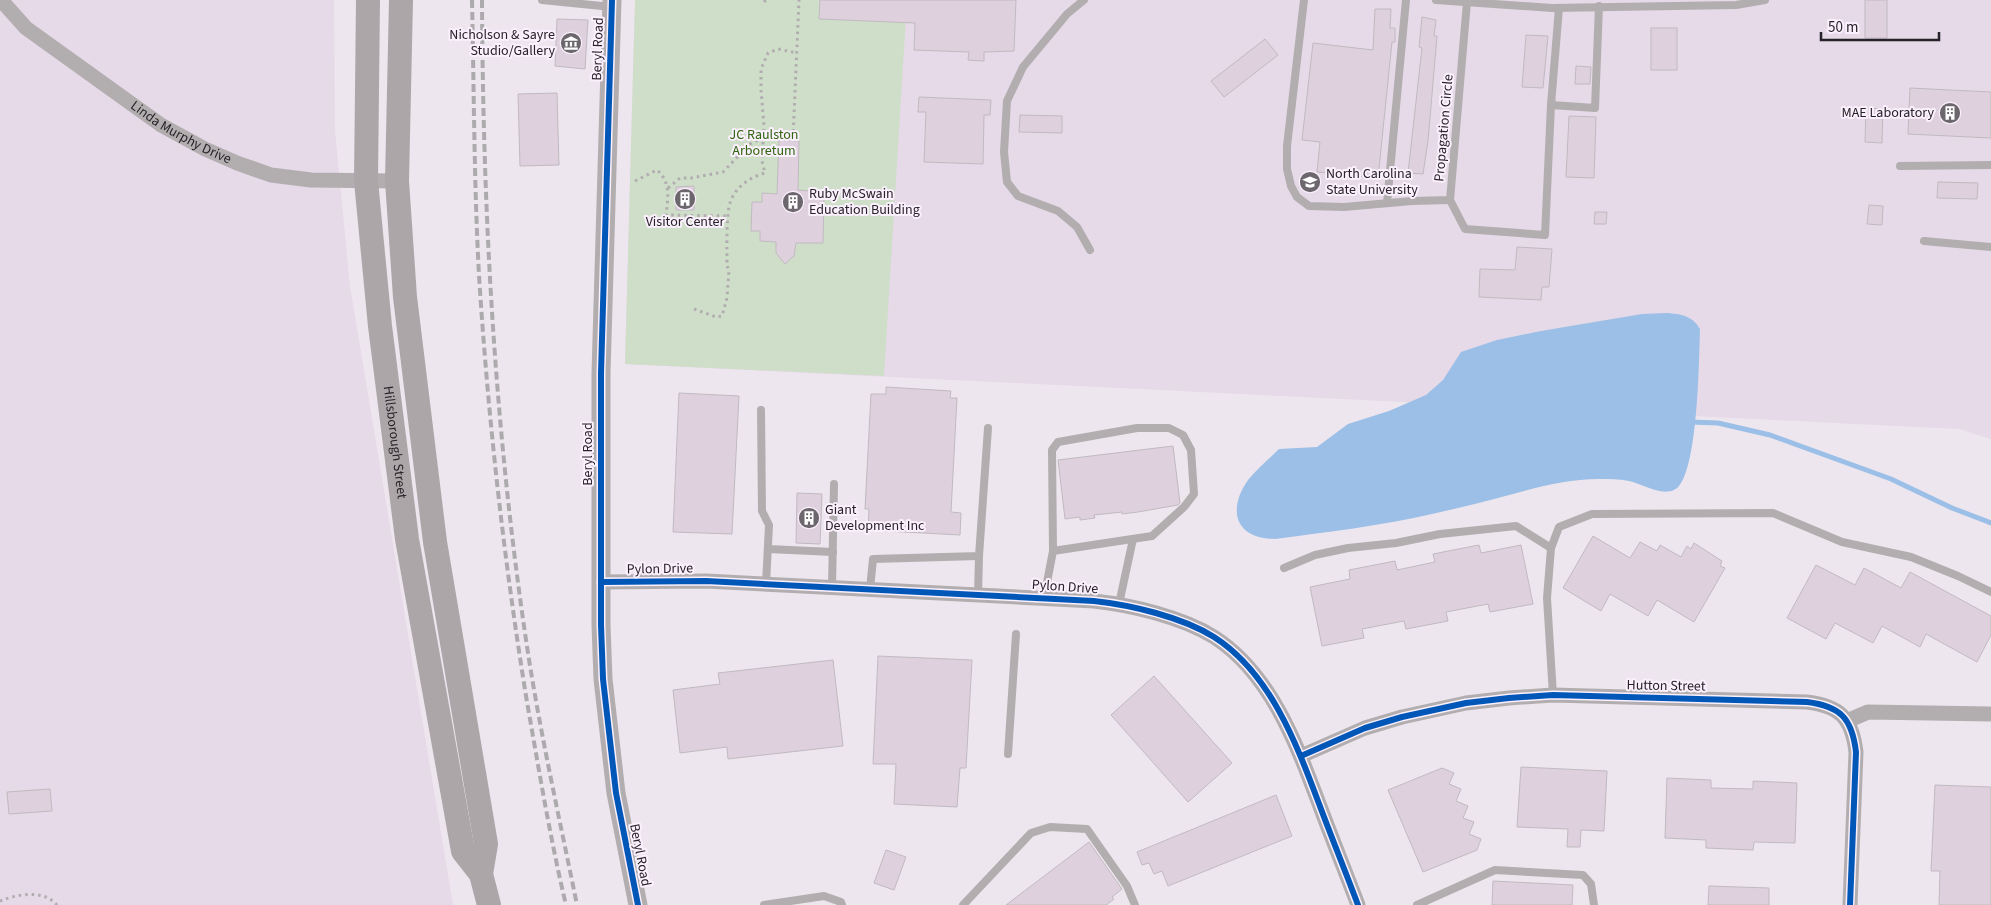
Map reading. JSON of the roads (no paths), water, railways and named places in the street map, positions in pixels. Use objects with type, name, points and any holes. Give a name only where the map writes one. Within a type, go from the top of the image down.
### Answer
[{"type":"main road","name":"Hillsborough Street","points":[[368,0],[366,181],[380,326],[407,538],[463,851],[481,874]]},
{"type":"main road","name":"Hillsborough Street","points":[[401,0],[397,181],[405,297],[435,542],[486,844],[481,874],[487,904]]},
{"type":"street","name":"Linda Murphy Drive","points":[[1,0],[26,28],[161,125],[237,164],[271,175],[310,180],[397,181]]},
{"type":"street","name":"Beryl Road","points":[[612,4],[601,373],[603,679],[615,784],[638,905]]},
{"type":"street","name":"Pylon Drive","points":[[601,582],[706,581],[1044,598],[1119,604],[1194,626],[1215,638],[1233,653],[1250,669],[1266,689],[1301,756],[1358,905]]},
{"type":"street","name":"Hutton Street","points":[[1301,756],[1365,728],[1402,716],[1466,703],[1553,695],[1807,702],[1824,704],[1835,709],[1847,721]]},
{"type":"street","points":[[1850,905],[1856,752],[1855,738],[1847,721],[1868,712],[1991,714]]},
{"type":"lane","points":[[542,0],[612,4]]},
{"type":"lane","points":[[1084,0],[1066,14],[1023,67],[1008,100],[1004,152],[1007,182],[1018,196],[1058,211],[1077,227],[1090,250]]},
{"type":"lane","name":"Propagation Circle","points":[[1304,0],[1287,146],[1287,170],[1291,186],[1297,197],[1309,206],[1344,207],[1450,200],[1467,2]]},
{"type":"lane","points":[[1387,203],[1406,0]]},
{"type":"lane","points":[[1436,0],[1512,2],[1559,8],[1696,3],[1736,5],[1765,0]]},
{"type":"lane","points":[[1551,104],[1595,108],[1599,6]]},
{"type":"lane","points":[[1450,200],[1465,230],[1545,235],[1551,104],[1559,8]]},
{"type":"lane","points":[[1900,166],[1991,165]]},
{"type":"lane","points":[[1924,241],[1991,247]]},
{"type":"lane","points":[[761,410],[762,512],[768,525],[766,584]]},
{"type":"lane","points":[[978,595],[988,428]]},
{"type":"lane","points":[[1044,598],[1053,551],[1052,450],[1058,442],[1137,428],[1169,428],[1183,435],[1191,450],[1194,494],[1184,507],[1152,536],[1053,551]]},
{"type":"lane","points":[[832,588],[834,484]]},
{"type":"lane","points":[[1553,695],[1547,598],[1551,548],[1559,527],[1592,514],[1773,513],[1842,542],[1911,557],[1991,592]]},
{"type":"lane","points":[[1284,568],[1315,555],[1348,548],[1396,543],[1440,534],[1516,526],[1551,548]]},
{"type":"lane","points":[[1119,604],[1133,539]]},
{"type":"lane","points":[[768,549],[833,552]]},
{"type":"lane","points":[[870,589],[873,559],[979,556]]},
{"type":"lane","points":[[1008,754],[1016,634]]},
{"type":"lane","points":[[963,905],[1031,833],[1050,827],[1087,829],[1127,886],[1135,905]]},
{"type":"lane","points":[[1418,905],[1495,870],[1584,875],[1591,884],[1594,905]]},
{"type":"lane","points":[[764,905],[824,896],[841,902],[842,905]]},
{"type":"water","points":[[1667,313],[1686,316],[1694,321],[1700,329],[1694,435],[1685,474],[1679,486],[1674,490],[1668,492],[1655,490],[1618,479],[1586,479],[1535,488],[1412,518],[1275,539],[1261,538],[1251,534],[1243,528],[1239,521],[1237,512],[1241,491],[1248,480],[1279,449],[1317,447],[1348,424],[1389,411],[1426,395],[1443,380],[1461,352],[1497,340],[1541,331],[1642,314]]},
{"type":"waterway","points":[[1690,422],[1718,423],[1770,435],[1891,479],[1952,508],[1991,523]]},
{"type":"railway","points":[[472,0],[477,241],[492,436],[504,543],[527,702],[566,905]]},
{"type":"railway","points":[[482,0],[488,245],[499,409],[507,490],[533,684],[577,905]]},
{"type":"place","name":"Nicholson & Sayre Studio/Gallery","points":[[571,43]]},
{"type":"place","name":"MAE Laboratory","points":[[1950,113]]},
{"type":"place","name":"North Carolina State University","points":[[1310,182]]},
{"type":"place","name":"Visitor Center","points":[[685,199]]},
{"type":"place","name":"Ruby McSwain Education Building","points":[[793,202]]},
{"type":"place","name":"Giant Development Inc","points":[[809,518]]},
{"type":"park label","name":"JC Raulston Arboretum","points":[[764,144]]}]
